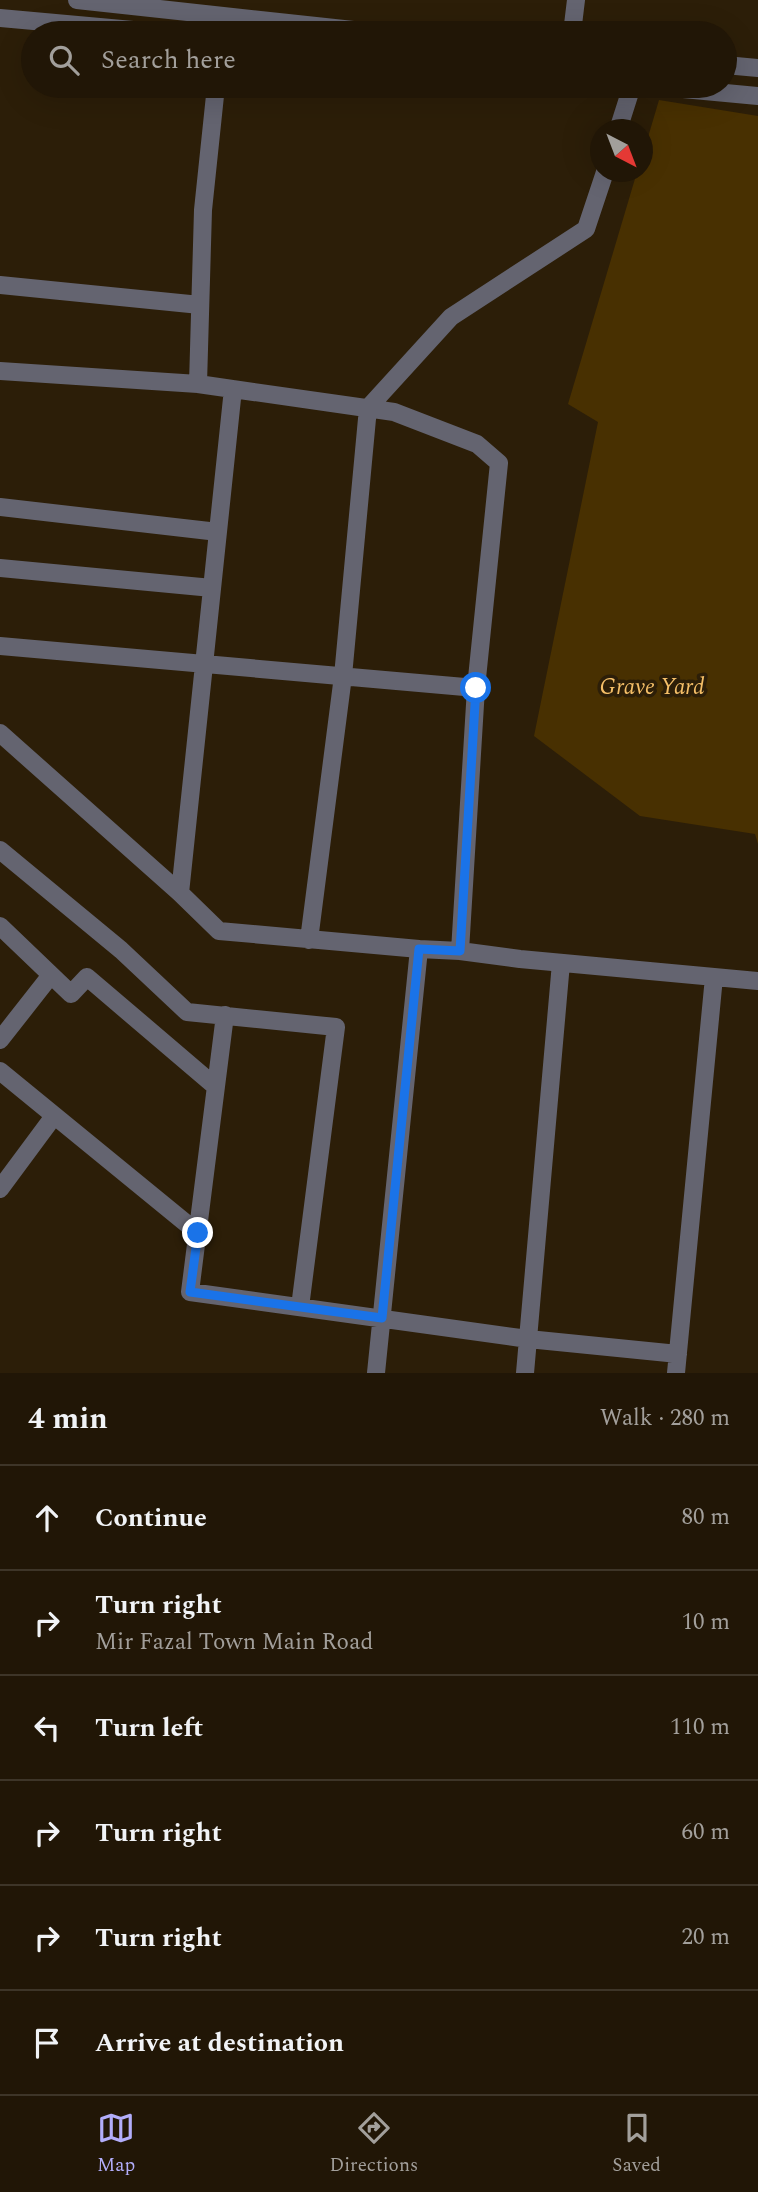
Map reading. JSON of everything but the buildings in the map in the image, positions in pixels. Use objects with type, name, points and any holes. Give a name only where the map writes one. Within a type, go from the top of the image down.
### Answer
[{"type":"street","points":[[77,0],[270,21]]},
{"type":"street","points":[[573,21],[576,0]]},
{"type":"street","points":[[0,18],[33,21]]},
{"type":"street","points":[[737,66],[758,68]]},
{"type":"street","points":[[737,94],[758,96]]},
{"type":"street","points":[[198,384],[203,210],[215,98]]},
{"type":"street","points":[[622,119],[628,98]]},
{"type":"street","points":[[309,940],[343,676],[368,408],[451,317],[586,229],[602,182]]},
{"type":"street","points":[[0,285],[200,305]]},
{"type":"street","points":[[0,371],[198,384],[394,412],[477,444],[499,463],[476,688],[460,951]]},
{"type":"street","points":[[180,893],[233,389]]},
{"type":"street","points":[[0,507],[218,532]]},
{"type":"street","points":[[0,568],[212,588]]},
{"type":"street","points":[[0,646],[476,688]]},
{"type":"street","points":[[0,733],[219,931],[460,951],[758,981]]},
{"type":"street","points":[[0,850],[121,950],[187,1012],[337,1027],[300,1307]]},
{"type":"street","points":[[0,926],[71,994],[87,977],[216,1087]]},
{"type":"street","points":[[376,1373],[419,949]]},
{"type":"street","points":[[524,1373],[561,963]]},
{"type":"street","points":[[0,1040],[51,975]]},
{"type":"street","points":[[676,1373],[714,976]]},
{"type":"street","points":[[225,1015],[190,1292],[528,1339],[678,1354]]},
{"type":"street","points":[[0,1071],[198,1233]]},
{"type":"street","points":[[0,1189],[54,1116]]},
{"type":"green space","name":"Grave Yard","points":[[659,100],[758,116],[758,844],[755,834],[640,816],[534,736],[598,422],[568,404],[634,182],[653,182],[653,120]]},
{"type":"route","points":[[198,1233],[190,1292],[382,1318],[419,949],[460,951],[476,688]]}]
